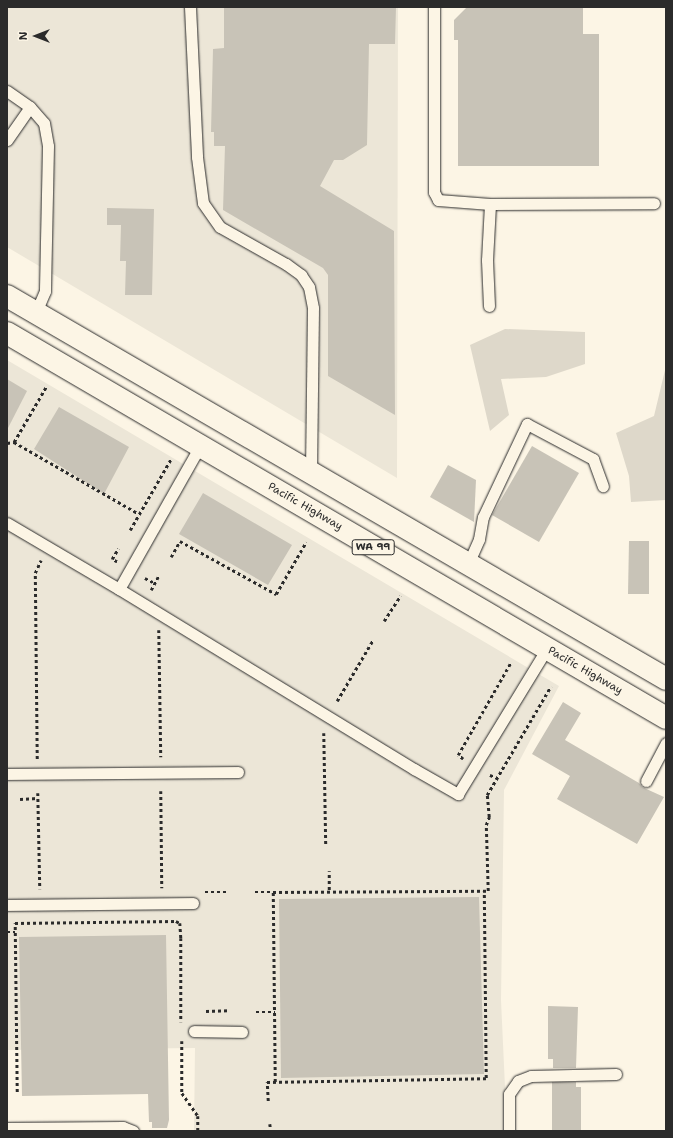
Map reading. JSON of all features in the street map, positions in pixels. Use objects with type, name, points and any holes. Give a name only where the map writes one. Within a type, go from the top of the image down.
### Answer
[{"type":"highway","name":"WA 99","points":[[7,296],[666,679]]},
{"type":"highway","name":"Pacific Highway","points":[[7,333],[666,718]]},
{"type":"lane","points":[[190,7],[197,157],[203,203],[220,227],[286,264],[301,275],[309,287],[313,308],[311,473]]},
{"type":"lane","points":[[434,7],[434,192],[438,200],[444,203],[490,204],[654,203]]},
{"type":"lane","points":[[7,91],[30,107],[44,123],[48,146],[45,291],[36,312]]},
{"type":"lane","points":[[7,140],[30,107]]},
{"type":"lane","points":[[489,306],[487,260],[490,204]]},
{"type":"lane","points":[[468,564],[479,538],[483,517],[527,424],[593,459],[603,486]]},
{"type":"lane","points":[[119,589],[200,446]]},
{"type":"lane","points":[[7,523],[458,794],[547,648]]},
{"type":"lane","points":[[646,780],[666,743]]},
{"type":"lane","points":[[7,774],[238,772]]},
{"type":"lane","points":[[7,905],[193,903]]},
{"type":"lane","points":[[194,1031],[242,1032]]},
{"type":"lane","points":[[509,1131],[509,1094],[518,1081],[531,1076],[616,1074]]},
{"type":"lane","points":[[7,1128],[123,1127],[133,1131]]},
{"type":"path","points":[[14,442],[46,387]]},
{"type":"path","points":[[7,443],[14,442],[139,514]]},
{"type":"path","points":[[130,530],[171,459]]},
{"type":"path","points":[[171,557],[180,541],[276,594],[306,542]]},
{"type":"path","points":[[118,549],[112,559],[120,564]]},
{"type":"path","points":[[37,765],[34,573],[41,560]]},
{"type":"path","points":[[150,592],[160,575]]},
{"type":"path","points":[[145,578],[155,583]]},
{"type":"path","points":[[384,621],[400,596]]},
{"type":"path","points":[[159,628],[161,764]]},
{"type":"path","points":[[337,701],[373,640]]},
{"type":"path","points":[[464,759],[458,755],[511,662]]},
{"type":"path","points":[[255,892],[329,890],[488,891],[486,825],[489,817],[487,795],[551,686]]},
{"type":"path","points":[[324,726],[326,846]]},
{"type":"path","points":[[490,775],[497,778]]},
{"type":"path","points":[[161,791],[162,894]]},
{"type":"path","points":[[38,794],[40,896]]},
{"type":"path","points":[[20,799],[38,798]]},
{"type":"path","points":[[329,871],[329,890]]},
{"type":"path","points":[[268,1101],[267,1082],[486,1078],[484,891]]},
{"type":"path","points":[[205,892],[226,892]]},
{"type":"path","points":[[273,892],[275,1082]]},
{"type":"path","points":[[17,1092],[15,923],[176,921],[180,923],[182,1027]]},
{"type":"path","points":[[7,932],[15,932]]},
{"type":"path","points":[[206,1011],[229,1010]]},
{"type":"path","points":[[256,1012],[275,1012]]},
{"type":"path","points":[[182,1034],[182,1093],[198,1116],[198,1131]]},
{"type":"path","points":[[270,1124],[271,1131]]},
{"type":"shaded area","points":[[7,7],[398,7],[397,478],[7,247]]},
{"type":"shaded area","points":[[505,329],[585,332],[585,364],[546,377],[501,379],[509,415],[490,431],[470,345]]},
{"type":"shaded area","points":[[7,360],[559,686],[504,790],[501,1000],[507,1131],[194,1131],[195,1048],[7,1050]]},
{"type":"shaded area","points":[[666,366],[666,500],[631,502],[629,476],[616,433],[654,416]]},
{"type":"building","points":[[224,7],[396,7],[395,44],[369,44],[367,145],[343,160],[334,160],[320,186],[394,231],[395,415],[328,376],[328,275],[323,268],[223,210],[225,146],[214,146],[214,132],[211,132],[213,49],[224,48]]},
{"type":"building","points":[[467,7],[583,7],[583,34],[599,34],[599,166],[458,166],[458,40],[454,40],[454,20]]},
{"type":"building","points":[[107,208],[154,209],[152,295],[125,295],[126,261],[120,261],[121,225],[107,225]]},
{"type":"building","points":[[7,379],[27,391],[7,430]]},
{"type":"building","points":[[59,407],[129,447],[104,494],[34,449]]},
{"type":"building","points":[[532,446],[579,473],[539,542],[492,515]]},
{"type":"building","points":[[448,465],[476,480],[474,522],[430,497]]},
{"type":"building","points":[[203,493],[292,545],[268,585],[179,534]]},
{"type":"building","points":[[629,541],[649,541],[649,594],[628,594]]},
{"type":"building","points":[[563,702],[581,713],[565,740],[639,783],[642,787],[664,797],[637,844],[557,799],[570,776],[532,754]]},
{"type":"building","points":[[479,897],[484,1074],[281,1078],[279,899]]},
{"type":"building","points":[[166,935],[169,1120],[167,1128],[152,1128],[152,1122],[149,1122],[148,1094],[22,1096],[19,937]]},
{"type":"building","points":[[548,1006],[578,1007],[576,1068],[553,1068],[553,1059],[548,1059]]},
{"type":"building","points":[[552,1082],[576,1082],[576,1087],[581,1087],[581,1131],[552,1131]]}]
